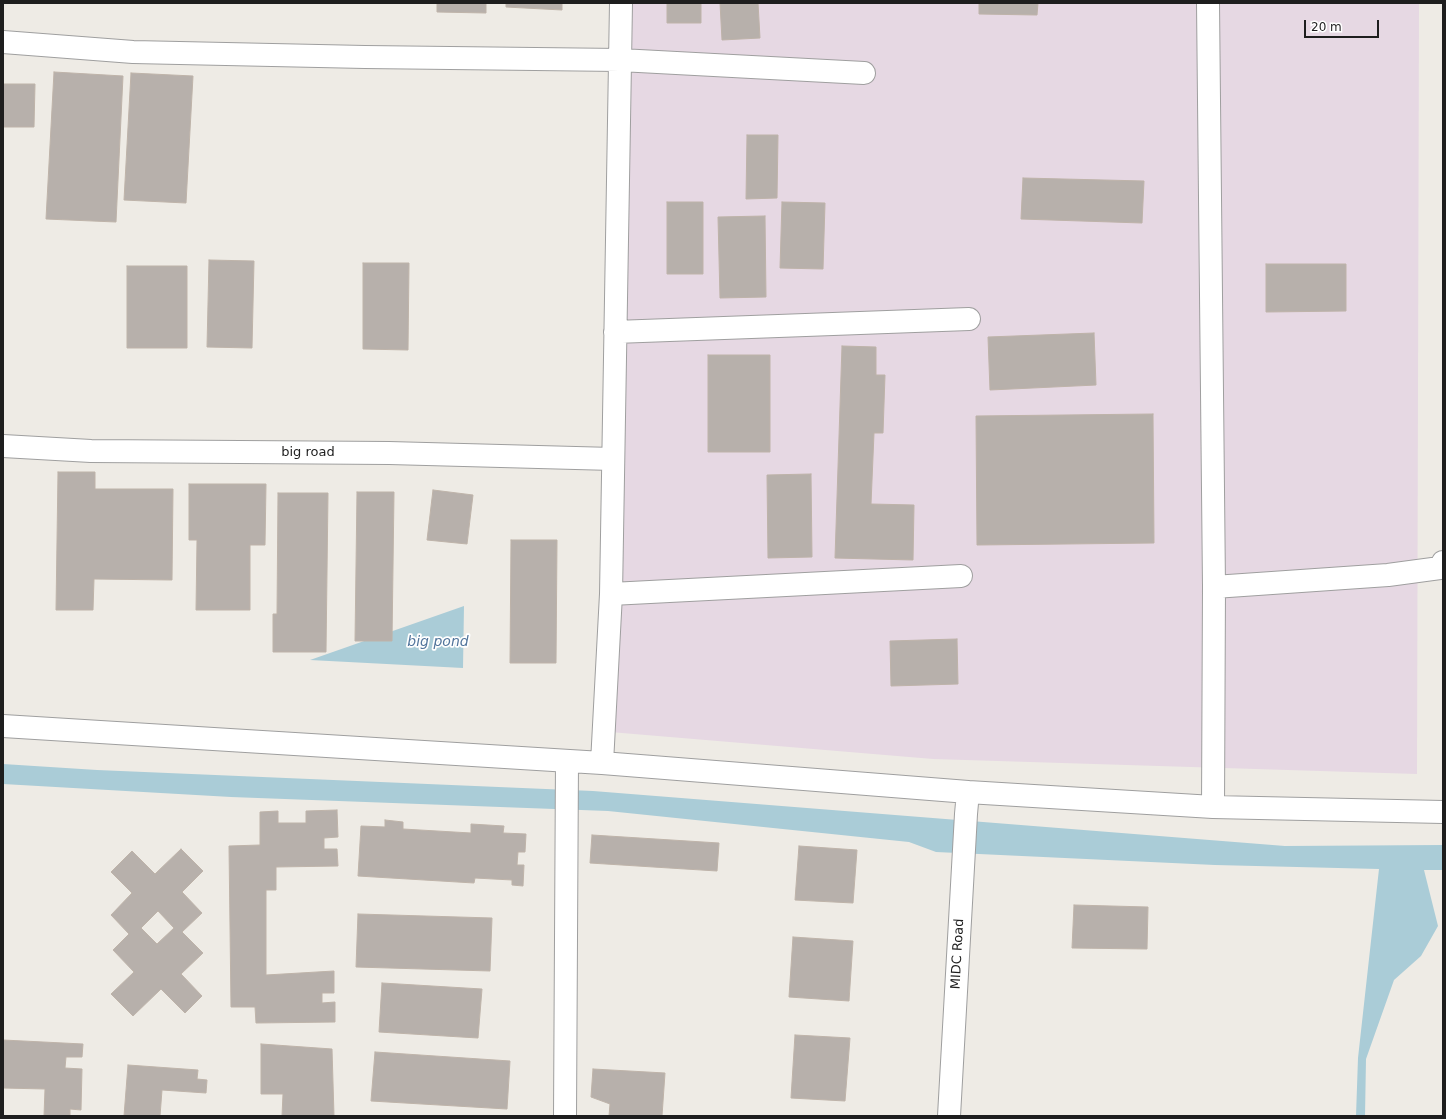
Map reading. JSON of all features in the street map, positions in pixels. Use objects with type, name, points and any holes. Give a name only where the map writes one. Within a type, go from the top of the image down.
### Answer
[{"type":"street","points":[[602,763],[611,594],[612,459],[621,3]]},
{"type":"street","points":[[1208,3],[1214,587],[1213,807]]},
{"type":"street","points":[[3,42],[133,52],[620,60],[864,73]]},
{"type":"street","points":[[615,332],[970,319]]},
{"type":"street","name":"big road","points":[[3,446],[91,451],[389,453],[612,459]]},
{"type":"street","points":[[1214,587],[1388,574],[1440,568],[1443,562]]},
{"type":"street","points":[[611,594],[961,576]]},
{"type":"street","points":[[3,726],[568,769],[602,763],[968,792],[1213,807],[1443,812]]},
{"type":"street","points":[[565,1116],[568,769]]},
{"type":"street","name":"MIDC Road","points":[[950,1116],[968,792]]},
{"type":"shaded area","points":[[629,3],[1419,3],[1417,774],[933,759],[610,732]]},
{"type":"water","name":"big pond","points":[[464,606],[463,668],[310,660]]},
{"type":"water","points":[[3,764],[97,770],[593,791],[1285,846],[1443,845],[1443,870],[1424,870],[1438,926],[1421,956],[1394,980],[1366,1059],[1365,1116],[1356,1116],[1358,1058],[1379,869],[1215,865],[936,852],[909,842],[608,811],[231,797],[3,784]]},
{"type":"building","points":[[437,3],[486,3],[486,13],[437,12]]},
{"type":"building","points":[[506,3],[562,3],[562,10],[506,7]]},
{"type":"building","points":[[667,3],[701,3],[701,23],[667,23]]},
{"type":"building","points":[[720,3],[758,3],[760,38],[722,40]]},
{"type":"building","points":[[979,3],[1038,3],[1037,15],[979,14]]},
{"type":"building","points":[[54,72],[123,76],[116,222],[46,219]]},
{"type":"building","points":[[131,73],[193,76],[186,203],[124,200]]},
{"type":"building","points":[[3,84],[35,84],[34,127],[3,127]]},
{"type":"building","points":[[747,135],[778,135],[777,198],[746,199]]},
{"type":"building","points":[[1023,178],[1144,181],[1142,223],[1021,219]]},
{"type":"building","points":[[667,202],[703,202],[703,274],[667,274]]},
{"type":"building","points":[[782,202],[825,203],[823,269],[780,268]]},
{"type":"building","points":[[765,216],[766,297],[720,298],[718,217]]},
{"type":"building","points":[[209,260],[254,261],[252,348],[207,347]]},
{"type":"building","points":[[363,263],[409,263],[408,350],[363,349]]},
{"type":"building","points":[[1266,264],[1346,264],[1346,311],[1266,312]]},
{"type":"building","points":[[127,266],[187,266],[187,348],[127,348]]},
{"type":"building","points":[[1094,333],[1096,385],[990,390],[988,337]]},
{"type":"building","points":[[842,346],[876,347],[876,375],[885,375],[883,433],[874,433],[871,504],[914,505],[913,560],[835,558]]},
{"type":"building","points":[[708,355],[770,355],[770,452],[708,452]]},
{"type":"building","points":[[1153,414],[1154,543],[977,545],[976,416]]},
{"type":"building","points":[[58,472],[95,472],[95,489],[173,489],[172,580],[94,579],[93,610],[56,610]]},
{"type":"building","points":[[811,474],[812,557],[768,558],[767,475]]},
{"type":"building","points":[[189,484],[266,484],[265,545],[250,545],[250,610],[196,610],[197,540],[189,540]]},
{"type":"building","points":[[433,490],[473,495],[467,544],[427,540]]},
{"type":"building","points":[[357,492],[394,492],[392,641],[355,641]]},
{"type":"building","points":[[278,493],[328,493],[326,652],[273,652],[273,614],[277,614]]},
{"type":"building","points":[[511,540],[557,540],[556,663],[510,663]]},
{"type":"building","points":[[957,639],[958,684],[891,686],[890,641]]},
{"type":"building","points":[[337,810],[338,837],[324,838],[324,849],[337,849],[338,866],[276,867],[276,890],[266,890],[266,975],[334,971],[334,993],[322,993],[322,1003],[335,1002],[335,1022],[256,1023],[255,1007],[231,1007],[229,846],[260,845],[260,812],[278,811],[278,823],[306,823],[306,811]]},
{"type":"building","points":[[385,820],[403,822],[403,829],[471,833],[471,824],[504,826],[503,833],[526,834],[525,852],[518,852],[517,865],[524,865],[523,886],[512,885],[512,880],[475,878],[474,883],[358,876],[361,826],[385,827]]},
{"type":"building","points":[[592,835],[719,843],[717,871],[590,863]]},
{"type":"building","points":[[799,846],[857,850],[853,903],[795,900]]},
{"type":"building","points":[[181,849],[203,871],[182,892],[202,913],[182,932],[203,953],[181,974],[202,996],[185,1013],[161,989],[133,1016],[111,994],[134,972],[113,950],[129,934],[111,915],[132,893],[111,872],[132,851],[155,874]],"holes":[[[158,911],[174,928],[157,944],[141,928]]]},
{"type":"building","points":[[1074,905],[1148,907],[1147,949],[1072,948]]},
{"type":"building","points":[[358,914],[492,918],[490,971],[356,967]]},
{"type":"building","points":[[793,937],[853,941],[849,1001],[789,997]]},
{"type":"building","points":[[382,983],[482,989],[478,1038],[379,1032]]},
{"type":"building","points":[[795,1035],[850,1038],[845,1101],[791,1098]]},
{"type":"building","points":[[3,1040],[83,1044],[82,1057],[66,1057],[65,1068],[82,1069],[81,1110],[70,1109],[70,1116],[44,1116],[45,1089],[3,1088]]},
{"type":"building","points":[[261,1044],[332,1049],[334,1116],[282,1116],[283,1094],[261,1094]]},
{"type":"building","points":[[375,1052],[510,1061],[507,1109],[371,1101]]},
{"type":"building","points":[[128,1065],[198,1070],[197,1079],[207,1080],[206,1093],[162,1090],[160,1116],[124,1116]]},
{"type":"building","points":[[593,1069],[665,1073],[662,1116],[609,1116],[610,1104],[591,1097]]}]
